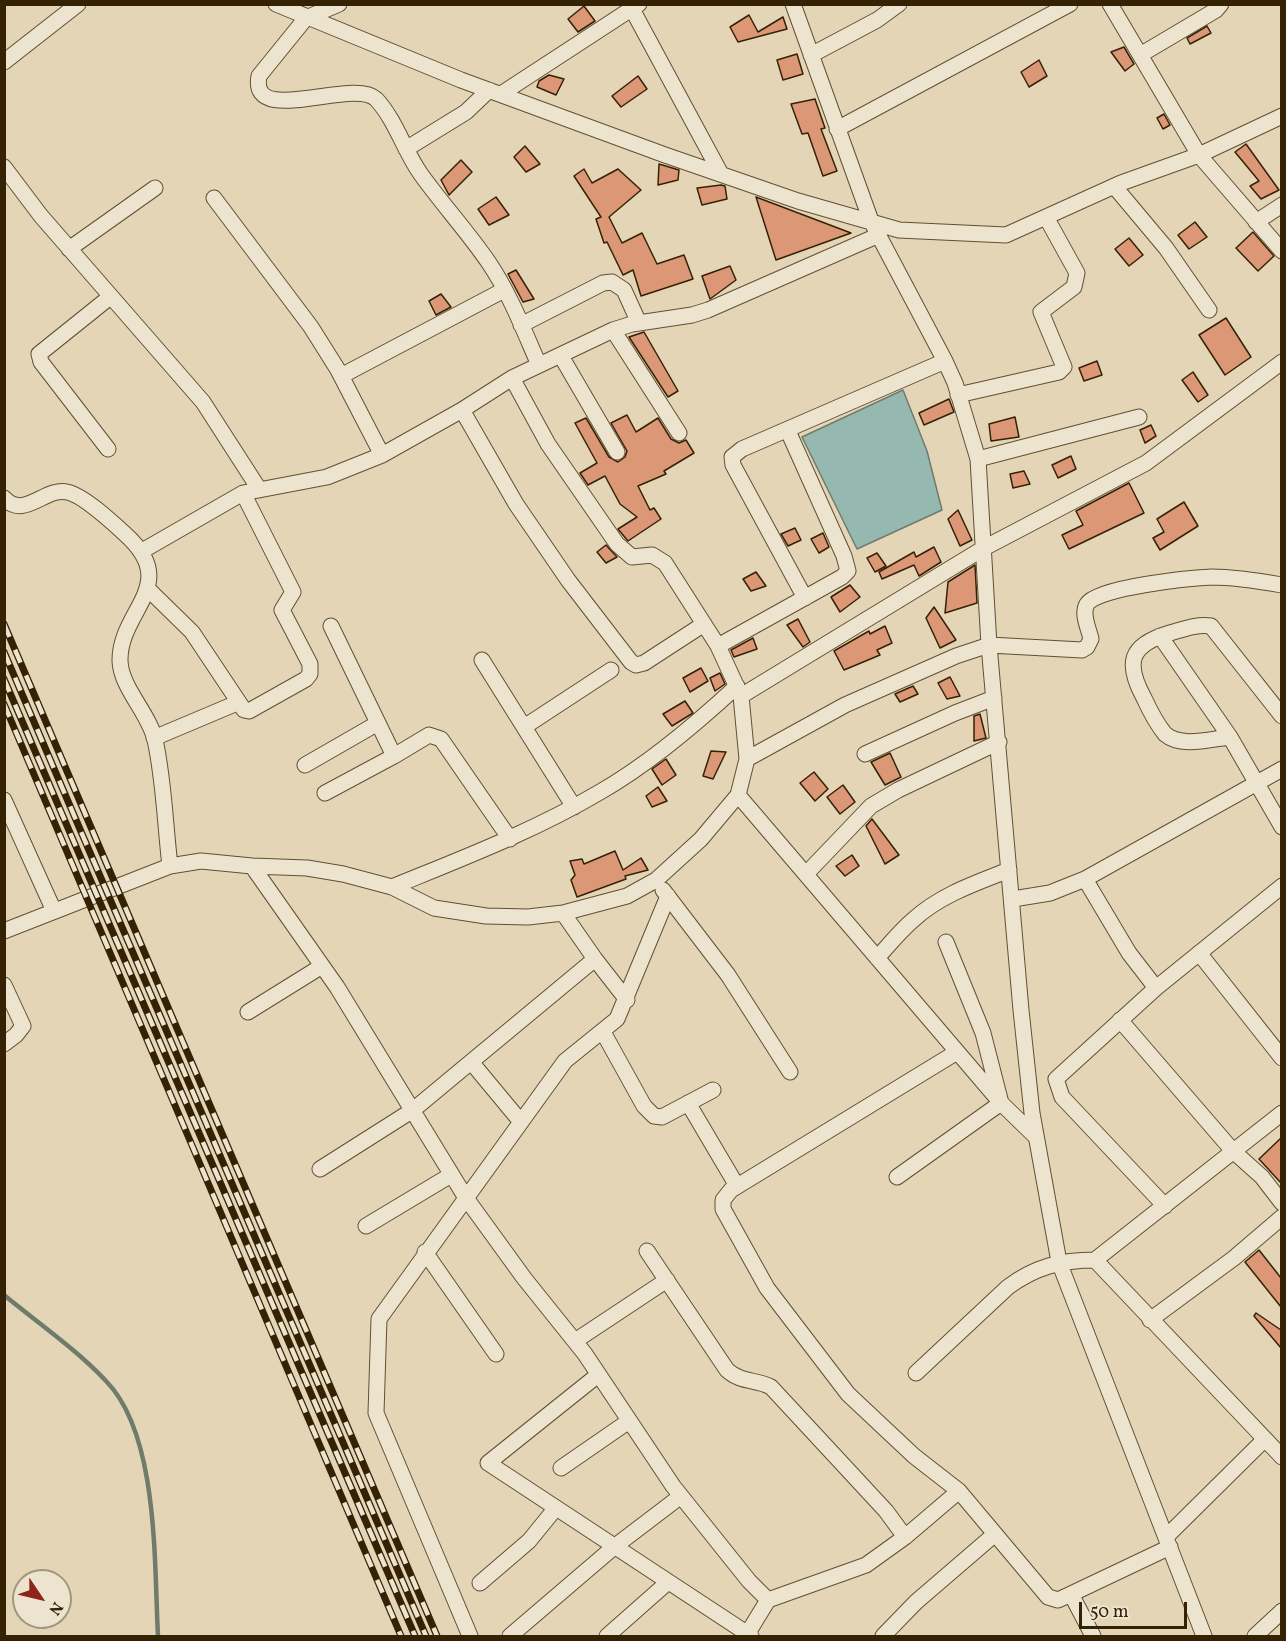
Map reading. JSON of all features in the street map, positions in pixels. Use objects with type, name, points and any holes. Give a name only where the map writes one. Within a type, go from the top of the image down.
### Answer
[{"type":"street","points":[[4,62],[78,4]]},
{"type":"street","points":[[276,4],[306,18],[361,37],[495,92],[721,174],[798,201],[899,230],[1006,235],[1114,186],[1199,155],[1281,116]]},
{"type":"street","points":[[339,4],[306,18],[260,76],[258,84],[261,92],[277,101],[360,91],[368,93],[387,114],[420,172],[490,265],[539,365]]},
{"type":"street","points":[[793,4],[871,221],[945,361],[978,459],[989,645],[1022,1021],[1036,1137],[1059,1262],[1204,1636]]},
{"type":"street","points":[[811,55],[877,20],[899,4]]},
{"type":"street","points":[[837,129],[1070,4]]},
{"type":"street","points":[[1110,4],[1199,155],[1281,251]]},
{"type":"street","points":[[1140,55],[1216,10],[1221,4]]},
{"type":"street","points":[[406,149],[636,6],[721,174]]},
{"type":"street","points":[[4,167],[69,249],[203,402],[260,489]]},
{"type":"street","points":[[1114,186],[1166,248],[1209,310]]},
{"type":"street","points":[[69,249],[155,188]]},
{"type":"street","points":[[214,198],[288,293],[340,375],[382,455]]},
{"type":"street","points":[[1256,222],[1281,205]]},
{"type":"street","points":[[958,395],[1062,370],[1064,363],[1041,312],[1074,287],[1077,273],[1046,217]]},
{"type":"street","points":[[142,551],[243,493],[327,477],[382,455],[462,410],[512,378],[613,330],[708,310],[879,235]]},
{"type":"street","points":[[521,325],[603,283],[612,282],[624,290],[639,323]]},
{"type":"street","points":[[340,375],[504,290]]},
{"type":"street","points":[[108,450],[41,362],[39,354],[110,297]]},
{"type":"street","points":[[613,330],[679,433]]},
{"type":"street","points":[[561,356],[617,452]]},
{"type":"street","points":[[805,598],[733,465],[732,458],[741,449],[788,431],[945,361]]},
{"type":"street","points":[[392,887],[510,839],[602,792],[739,691],[984,548],[1146,463],[1281,362]]},
{"type":"street","points":[[4,931],[170,866],[201,861],[252,867],[307,868],[343,874],[392,887],[421,903],[455,913],[528,917],[564,913],[627,896],[656,880],[701,839],[738,795],[747,759],[739,691],[718,646],[665,563],[652,555],[632,556],[617,544],[548,444],[512,378]]},
{"type":"street","points":[[462,410],[516,504],[568,579],[631,662],[636,665],[644,663],[704,624]]},
{"type":"street","points":[[978,459],[1138,417]]},
{"type":"street","points":[[718,646],[842,577],[848,571],[847,564],[788,431]]},
{"type":"street","points":[[4,498],[10,504],[19,506],[57,492],[72,493],[124,533],[142,551],[148,571],[148,589],[124,640],[120,662],[154,738],[170,866]]},
{"type":"street","points":[[148,589],[192,632],[237,703],[244,710],[249,711],[306,679],[310,674],[310,664],[282,610],[293,592],[243,493]]},
{"type":"street","points":[[747,759],[845,705],[916,672],[989,645],[1082,650],[1091,644],[1085,612],[1094,597],[1146,585],[1214,577],[1281,585]]},
{"type":"street","points":[[332,626],[394,756]]},
{"type":"street","points":[[1230,737],[1172,740],[1158,725],[1134,679],[1131,667],[1138,650],[1160,636],[1193,626],[1211,626],[1281,716]]},
{"type":"street","points":[[1160,636],[1230,737],[1281,827]]},
{"type":"street","points":[[482,660],[574,807]]},
{"type":"street","points":[[524,727],[611,670]]},
{"type":"street","points":[[865,754],[994,698]]},
{"type":"street","points":[[154,738],[237,703]]},
{"type":"street","points":[[305,765],[378,723]]},
{"type":"street","points":[[325,793],[429,735],[441,739],[510,839]]},
{"type":"street","points":[[806,874],[871,806],[898,790],[999,742]]},
{"type":"street","points":[[1013,899],[1050,893],[1085,879],[1258,785],[1281,770]]},
{"type":"street","points":[[738,795],[1001,1103],[1036,1137]]},
{"type":"street","points":[[4,800],[54,911]]},
{"type":"street","points":[[252,867],[322,966],[466,1198],[524,1278],[575,1341],[681,1496],[768,1600]]},
{"type":"street","points":[[877,958],[914,919],[932,906],[962,889],[1010,870]]},
{"type":"street","points":[[1085,879],[1122,944],[1156,988]]},
{"type":"street","points":[[656,880],[723,967],[790,1072]]},
{"type":"street","points":[[1165,1206],[1062,1097],[1057,1088],[1056,1079],[1156,988],[1281,885]]},
{"type":"street","points":[[470,1636],[376,1413],[379,1319],[425,1252],[572,1053],[603,1032],[617,1019],[627,1000],[668,896]]},
{"type":"street","points":[[564,913],[595,959],[627,1000]]},
{"type":"street","points":[[946,942],[983,1033],[1001,1103]]},
{"type":"street","points":[[1199,953],[1281,1058]]},
{"type":"street","points":[[320,1169],[413,1110],[595,959]]},
{"type":"street","points":[[248,1012],[322,966]]},
{"type":"street","points":[[4,985],[23,1026],[4,1044]]},
{"type":"street","points":[[1120,1020],[1233,1151],[1262,1177],[1281,1203]]},
{"type":"street","points":[[603,1032],[650,1113],[662,1117],[713,1090]]},
{"type":"street","points":[[957,1052],[736,1186],[723,1200],[723,1209],[773,1296],[848,1394],[914,1456],[959,1491],[1048,1597],[1058,1600],[1168,1542],[1264,1440]]},
{"type":"street","points":[[472,1063],[522,1122]]},
{"type":"street","points":[[688,1103],[736,1186]]},
{"type":"street","points":[[897,1177],[1001,1103]]},
{"type":"street","points":[[916,1373],[1008,1287],[1037,1268],[1059,1262],[1095,1260],[1281,1113]]},
{"type":"street","points":[[366,1226],[451,1175]]},
{"type":"street","points":[[1150,1320],[1234,1258],[1281,1218]]},
{"type":"street","points":[[647,1251],[727,1370],[743,1381],[763,1383],[771,1387],[886,1512],[905,1537]]},
{"type":"street","points":[[425,1252],[496,1354]]},
{"type":"street","points":[[1095,1260],[1281,1457]]},
{"type":"street","points":[[575,1341],[667,1280]]},
{"type":"street","points":[[598,1375],[488,1463],[748,1636],[768,1600],[866,1565],[905,1537],[959,1491]]},
{"type":"street","points":[[561,1468],[629,1421]]},
{"type":"street","points":[[510,1636],[614,1547],[681,1496]]},
{"type":"street","points":[[480,1583],[529,1541],[555,1509]]},
{"type":"street","points":[[883,1636],[916,1602],[995,1534]]},
{"type":"street","points":[[607,1636],[667,1583]]},
{"type":"street","points":[[1071,1594],[1093,1636]]},
{"type":"street","points":[[1255,1636],[1281,1611]]},
{"type":"water","points":[[903,390],[927,451],[942,510],[857,549],[802,437]]},
{"type":"building","points":[[584,6],[595,21],[578,32],[568,19]]},
{"type":"building","points":[[749,15],[758,32],[783,17],[787,29],[738,42],[730,27]]},
{"type":"building","points":[[1207,26],[1211,33],[1190,44],[1187,38]]},
{"type":"building","points":[[1124,47],[1134,64],[1125,71],[1111,52]]},
{"type":"building","points":[[797,54],[803,74],[783,80],[777,60]]},
{"type":"building","points":[[1039,60],[1047,76],[1029,87],[1021,72]]},
{"type":"building","points":[[549,75],[564,79],[556,95],[537,87],[539,81]]},
{"type":"building","points":[[638,76],[647,89],[621,107],[612,96]]},
{"type":"building","points":[[815,99],[825,128],[821,129],[837,171],[823,176],[808,133],[802,134],[791,104]]},
{"type":"building","points":[[1164,114],[1170,125],[1163,129],[1157,118]]},
{"type":"building","points":[[1246,144],[1279,190],[1261,199],[1250,186],[1259,181],[1235,152]]},
{"type":"building","points":[[525,146],[540,164],[526,172],[514,157]]},
{"type":"building","points":[[461,160],[472,172],[449,195],[441,180]]},
{"type":"building","points":[[659,164],[679,170],[678,180],[658,185]]},
{"type":"building","points":[[584,169],[592,183],[618,169],[641,190],[609,217],[622,243],[642,233],[657,264],[684,255],[693,279],[641,296],[633,270],[623,275],[607,242],[604,243],[596,219],[601,217],[574,176]]},
{"type":"building","points":[[725,186],[727,199],[702,205],[697,188]]},
{"type":"building","points":[[496,197],[509,215],[489,225],[478,209]]},
{"type":"building","points":[[756,197],[851,233],[776,260]]},
{"type":"building","points":[[1195,222],[1207,237],[1189,249],[1178,235]]},
{"type":"building","points":[[1253,232],[1274,256],[1258,271],[1236,248]]},
{"type":"building","points":[[1129,238],[1143,255],[1129,266],[1115,249]]},
{"type":"building","points":[[730,266],[736,280],[710,299],[702,276]]},
{"type":"building","points":[[516,270],[534,299],[523,302],[508,274]]},
{"type":"building","points":[[441,294],[451,307],[436,315],[429,301]]},
{"type":"building","points":[[1226,318],[1251,357],[1225,375],[1199,335]]},
{"type":"building","points":[[644,332],[678,391],[668,397],[629,337]]},
{"type":"building","points":[[1097,361],[1102,375],[1084,381],[1079,368]]},
{"type":"building","points":[[1193,372],[1208,395],[1198,402],[1182,380]]},
{"type":"building","points":[[949,399],[954,412],[924,425],[919,413]]},
{"type":"building","points":[[627,415],[636,432],[658,418],[671,439],[679,443],[686,440],[694,453],[664,471],[666,474],[638,486],[650,510],[654,508],[661,519],[628,541],[618,529],[637,517],[620,504],[605,476],[588,485],[580,473],[597,463],[575,423],[586,418],[609,457],[618,462],[625,457],[627,451],[611,423]]},
{"type":"building","points":[[1015,417],[1019,437],[991,441],[989,424]]},
{"type":"building","points":[[1151,425],[1156,436],[1145,443],[1140,430]]},
{"type":"building","points":[[1071,456],[1076,469],[1058,478],[1052,465]]},
{"type":"building","points":[[1024,471],[1030,484],[1013,488],[1010,474]]},
{"type":"building","points":[[1129,483],[1144,513],[1069,549],[1062,535],[1083,525],[1076,511]]},
{"type":"building","points":[[1184,502],[1198,526],[1160,550],[1153,538],[1164,532],[1157,519]]},
{"type":"building","points":[[958,510],[972,540],[960,546],[948,519]]},
{"type":"building","points":[[795,528],[801,540],[788,546],[781,534]]},
{"type":"building","points":[[823,533],[829,547],[819,553],[811,539]]},
{"type":"building","points":[[606,545],[617,557],[606,563],[597,552]]},
{"type":"building","points":[[934,547],[941,562],[919,576],[914,565],[882,579],[879,572],[914,552],[916,557]]},
{"type":"building","points":[[877,553],[886,566],[875,572],[867,558]]},
{"type":"building","points":[[975,565],[977,603],[945,613],[948,582]]},
{"type":"building","points":[[756,572],[766,586],[751,591],[743,579]]},
{"type":"building","points":[[850,585],[860,597],[840,612],[831,597]]},
{"type":"building","points":[[934,607],[956,640],[940,648],[926,618]]},
{"type":"building","points":[[798,619],[810,642],[803,647],[787,625]]},
{"type":"building","points":[[885,626],[892,643],[877,650],[880,655],[844,670],[834,651],[869,631],[870,634]]},
{"type":"building","points":[[753,638],[757,649],[734,657],[731,650]]},
{"type":"building","points":[[701,668],[708,681],[690,692],[683,678]]},
{"type":"building","points":[[720,673],[725,684],[715,691],[710,678]]},
{"type":"building","points":[[950,677],[960,696],[947,699],[938,683]]},
{"type":"building","points":[[913,686],[918,694],[900,702],[895,694]]},
{"type":"building","points":[[685,701],[693,713],[672,726],[663,714]]},
{"type":"building","points":[[980,714],[986,738],[974,741],[974,716]]},
{"type":"building","points":[[711,751],[726,752],[713,779],[703,776]]},
{"type":"building","points":[[890,753],[901,777],[885,785],[871,762]]},
{"type":"building","points":[[666,759],[676,775],[662,785],[652,769]]},
{"type":"building","points":[[814,772],[828,789],[815,801],[800,783]]},
{"type":"building","points":[[843,785],[855,802],[840,814],[827,797]]},
{"type":"building","points":[[658,787],[667,801],[652,807],[646,796]]},
{"type":"building","points":[[872,819],[899,855],[885,864],[866,826]]},
{"type":"building","points":[[615,851],[623,870],[641,858],[648,870],[625,876],[626,879],[577,897],[571,880],[575,875],[570,861],[582,859],[584,864]]},
{"type":"building","points":[[852,855],[859,866],[845,876],[836,866]]},
{"type":"building","points":[[1281,1138],[1281,1183],[1259,1159]]},
{"type":"building","points":[[1259,1250],[1281,1278],[1281,1307],[1245,1262]]},
{"type":"building","points":[[1256,1313],[1281,1330],[1281,1348],[1254,1316]]},
{"type":"waterway","points":[[4,1295],[82,1358],[106,1381],[123,1405],[136,1434],[145,1466],[154,1538],[158,1636]]},
{"type":"railway","points":[[4,624],[437,1636]]},
{"type":"railway","points":[[4,652],[426,1636]]},
{"type":"railway","points":[[4,679],[415,1636]]},
{"type":"railway","points":[[4,704],[401,1636]]}]
